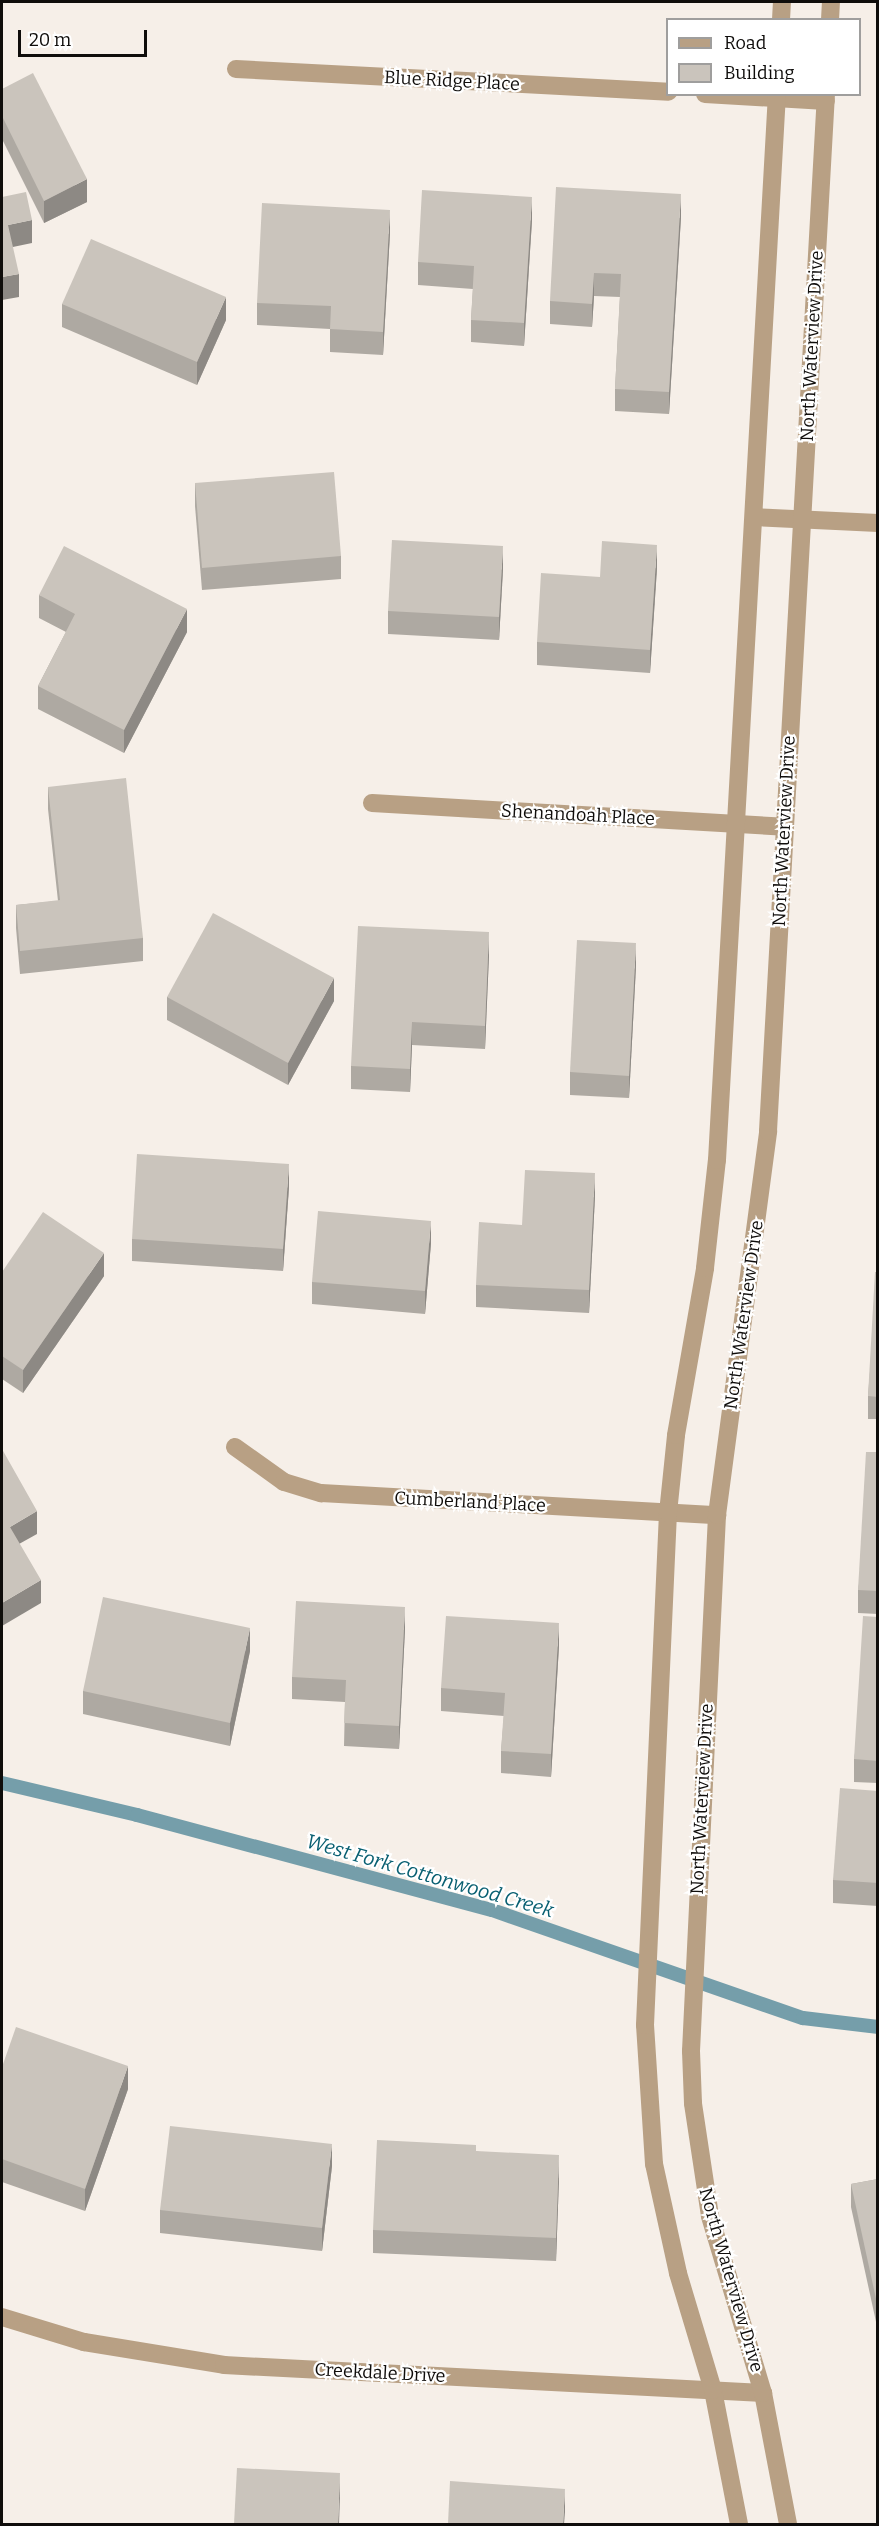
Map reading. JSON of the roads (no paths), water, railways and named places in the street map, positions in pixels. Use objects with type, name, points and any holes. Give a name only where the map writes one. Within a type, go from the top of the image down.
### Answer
[{"type":"street","points":[[782,18],[783,2]]},
{"type":"street","points":[[830,18],[831,2]]},
{"type":"street","name":"Blue Ridge Place","points":[[236,69],[666,92]]},
{"type":"street","points":[[740,2524],[713,2390],[678,2272],[654,2164],[645,2025],[648,1903],[669,1513],[676,1435],[705,1269],[717,1160],[777,96],[826,98]]},
{"type":"street","name":"North Waterview Drive","points":[[788,2524],[763,2393],[710,2216],[693,2103],[691,2050],[695,1924],[717,1515],[768,1131],[783,827],[826,98]]},
{"type":"street","points":[[754,517],[878,523]]},
{"type":"street","name":"Shenandoah Place","points":[[372,803],[783,827]]},
{"type":"street","name":"Cumberland Place","points":[[235,1447],[284,1482],[321,1493],[717,1515]]},
{"type":"street","name":"Creekdale Drive","points":[[2,2316],[84,2342],[224,2365],[763,2393]]},
{"type":"waterway","name":"West Fork Cottonwood Creek","points":[[2,1783],[137,1815],[492,1910],[803,2018],[878,2027]]}]
